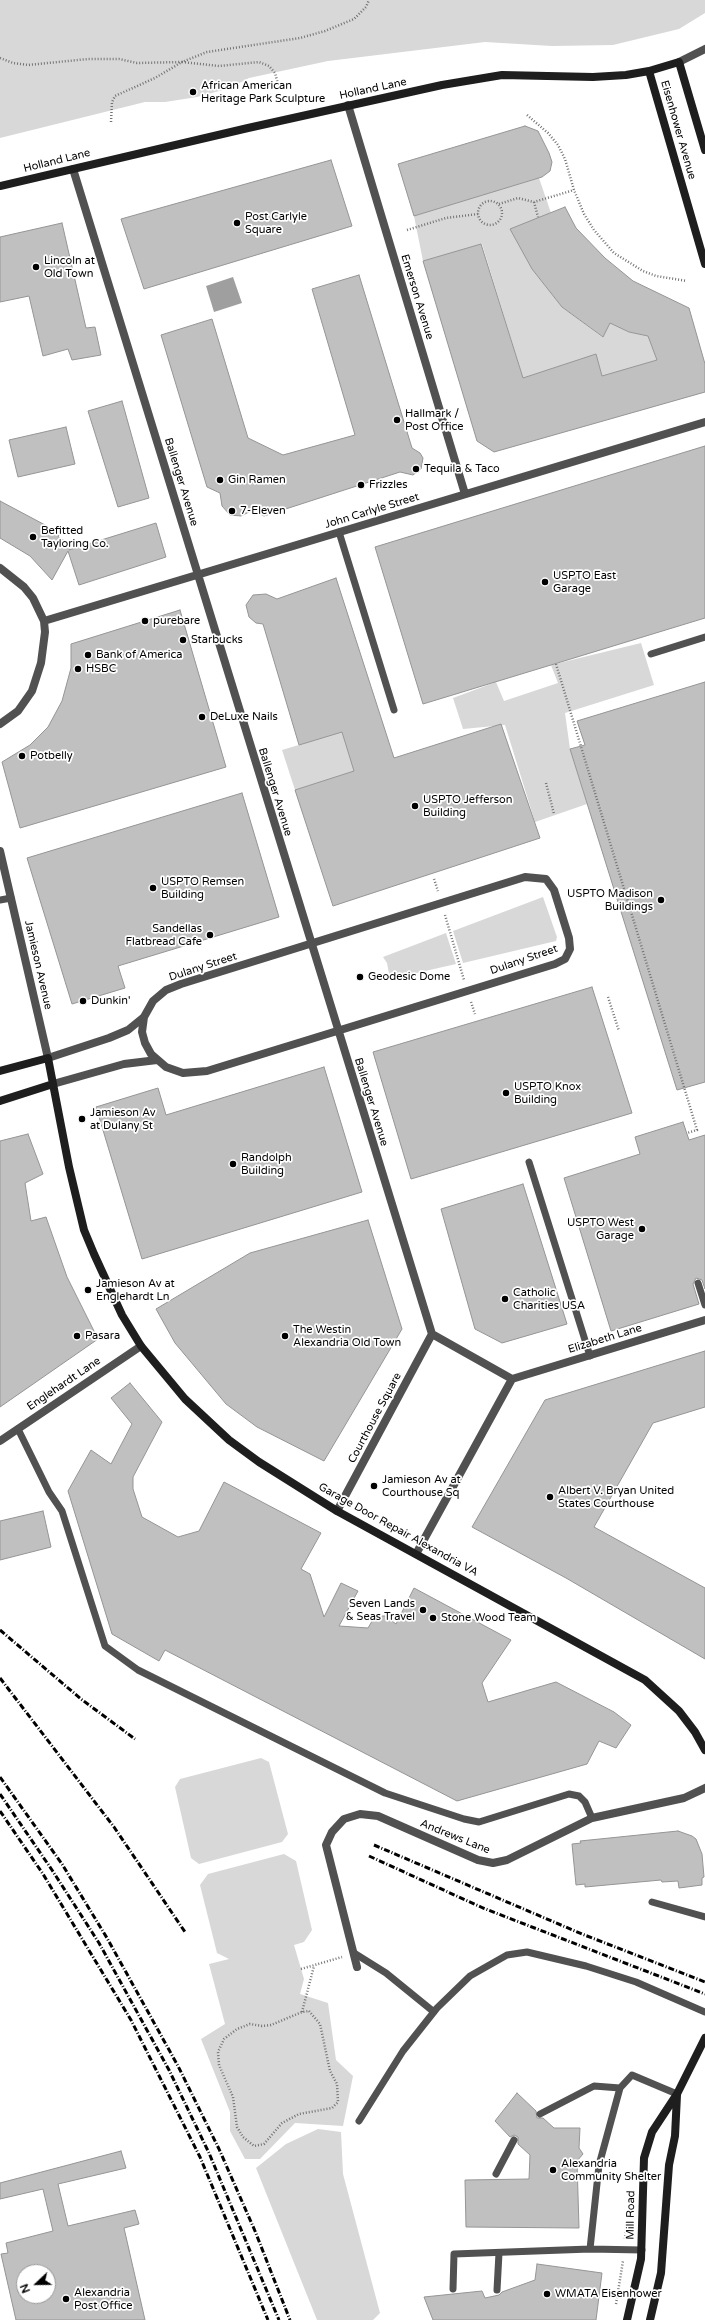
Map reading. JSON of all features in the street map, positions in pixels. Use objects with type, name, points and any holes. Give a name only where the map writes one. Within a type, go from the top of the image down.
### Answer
[{"type":"street","name":"Holland Lane","points":[[0,186],[348,105],[502,75],[593,77],[649,71],[679,62],[705,49]]},
{"type":"street","name":"Eisenhower Avenue","points":[[679,62],[705,150]]},
{"type":"street","name":"Eisenhower Avenue","points":[[649,71],[705,264]]},
{"type":"street","name":"Emerson Avenue","points":[[348,105],[465,494]]},
{"type":"street","name":"Ballenger Avenue","points":[[73,169],[310,945],[432,1334]]},
{"type":"street","name":"John Carlyle Street","points":[[44,621],[705,422]]},
{"type":"street","points":[[0,568],[24,587],[36,604],[44,621],[41,663],[32,691],[18,711],[0,724]]},
{"type":"street","name":"Jamieson Avenue","points":[[0,851],[53,1084]]},
{"type":"street","name":"Dulany Street","points":[[0,1071],[48,1058],[109,1038],[128,1030],[144,1017],[154,1001],[166,990],[181,984],[525,877],[546,878],[554,890],[570,949],[565,959],[468,991],[207,1071],[183,1073],[166,1067],[157,1060],[151,1054],[145,1043],[142,1032],[144,1017]]},
{"type":"street","points":[[0,1101],[124,1064],[157,1060]]},
{"type":"street","name":"Garage Door Repair Alexandria VA","points":[[53,1084],[62,1140],[84,1230],[103,1277],[140,1346],[185,1399],[229,1440],[259,1462],[337,1511],[630,1671],[656,1688],[679,1711],[695,1732],[705,1750]]},
{"type":"street","name":"Elizabeth Lane","points":[[512,1379],[705,1320]]},
{"type":"street","points":[[416,1554],[512,1379],[432,1334]]},
{"type":"street","name":"Courthouse Square","points":[[337,1511],[432,1334]]},
{"type":"street","name":"Englehardt Lane","points":[[0,1441],[140,1346]]},
{"type":"street","name":"Andrews Lane","points":[[357,1967],[326,1846],[332,1832],[344,1819],[360,1814],[378,1816],[478,1860],[493,1863],[507,1860],[592,1818],[684,1798],[705,1788]]},
{"type":"street","name":"Mill Road","points":[[627,2320],[642,2250],[644,2158],[652,2132],[677,2094],[705,2038]]},
{"type":"street","name":"Mill Road","points":[[650,2320],[661,2273],[669,2165],[675,2136],[677,2094]]},
{"type":"lane","points":[[339,532],[394,710]]},
{"type":"lane","points":[[651,654],[705,637]]},
{"type":"lane","points":[[0,900],[11,898]]},
{"type":"lane","points":[[529,1162],[590,1356]]},
{"type":"lane","points":[[698,1282],[705,1305]]},
{"type":"lane","points":[[18,1428],[49,1492],[62,1511],[105,1646],[138,1670],[385,1793],[457,1817],[479,1822],[569,1794],[579,1796],[585,1802],[592,1818]]},
{"type":"lane","points":[[652,1902],[705,1917]]},
{"type":"lane","points":[[359,2121],[403,2051],[434,2012],[460,1986],[478,1971],[500,1958],[520,1952],[608,1973],[636,1982],[705,2012]]},
{"type":"lane","points":[[354,1953],[386,1973],[434,2012]]},
{"type":"lane","points":[[590,2249],[599,2165],[620,2088],[632,2075],[677,2094]]},
{"type":"lane","points":[[540,2114],[594,2086],[620,2088]]},
{"type":"lane","points":[[496,2174],[514,2140]]},
{"type":"lane","points":[[453,2288],[454,2254],[590,2249],[642,2250]]},
{"type":"lane","points":[[497,2290],[499,2252]]},
{"type":"path","points":[[111,122],[112,102],[115,96],[155,78],[182,62],[207,52],[300,38],[325,32],[354,19],[366,6],[369,0]]},
{"type":"path","points":[[0,58],[13,63],[28,65],[88,59],[119,59],[137,63],[182,62],[219,66],[259,62],[269,66],[276,73],[278,84]]},
{"type":"path","points":[[527,115],[548,132],[558,145],[566,159],[574,190],[589,222],[614,253],[643,271],[656,276],[686,281]]},
{"type":"path","points":[[499,204],[502,215],[496,224],[484,223],[478,214],[480,207],[484,202],[491,200],[499,204],[518,198],[534,202],[574,190]]},
{"type":"path","points":[[534,202],[538,217]]},
{"type":"path","points":[[407,230],[446,218],[478,214]]},
{"type":"path","points":[[556,664],[697,1130],[687,1133]]},
{"type":"path","points":[[546,783],[554,814]]},
{"type":"path","points":[[434,878],[475,1014]]},
{"type":"path","points":[[608,997],[619,1031]]},
{"type":"path","points":[[301,1969],[354,1953]]},
{"type":"path","points":[[302,2012],[314,1966]]},
{"type":"path","points":[[309,2011],[320,2024],[330,2071],[337,2084],[338,2102],[332,2108],[298,2114],[282,2123],[264,2144],[254,2146],[243,2137],[237,2126],[233,2097],[219,2066],[218,2052],[224,2039],[237,2029],[250,2024],[262,2026],[271,2025],[302,2012],[309,2011]]},
{"type":"shaded area","points":[[0,0],[705,0],[705,13],[679,29],[613,45],[552,46],[485,42],[328,61],[249,78],[230,88],[197,97],[165,102],[145,102],[0,138]]},
{"type":"shaded area","points":[[539,178],[551,213],[510,229],[532,269],[562,307],[602,337],[610,323],[629,332],[648,336],[657,360],[602,376],[596,354],[523,378],[482,244],[423,261],[414,216]]},
{"type":"shaded area","points":[[233,277],[242,303],[214,312],[206,286]]},
{"type":"shaded area","points":[[641,643],[654,685],[565,713],[570,749],[587,804],[535,822],[505,725],[463,729],[453,698],[496,682],[504,701],[558,683],[551,665]]},
{"type":"shaded area","points":[[342,732],[354,771],[295,790],[282,750]]},
{"type":"shaded area","points":[[543,897],[557,937],[556,941],[463,963],[453,931]]},
{"type":"shaded area","points":[[446,933],[456,964],[390,979],[387,963],[383,957]]},
{"type":"shaded area","points":[[261,1758],[269,1762],[288,1834],[282,1842],[199,1864],[191,1858],[175,1787],[180,1779]]},
{"type":"shaded area","points":[[284,1854],[296,1861],[312,1930],[304,1942],[294,1945],[304,1979],[300,1994],[328,2003],[336,2060],[353,2076],[343,2126],[295,2123],[260,2159],[245,2159],[230,2131],[230,2112],[201,2039],[225,2024],[209,1964],[229,1959],[217,1953],[200,1885],[208,1874]]},
{"type":"shaded area","points":[[318,2129],[341,2132],[343,2174],[380,2313],[373,2320],[317,2320],[256,2168],[286,2144]]},
{"type":"building","points":[[525,126],[538,131],[552,162],[550,171],[542,177],[414,216],[398,164]]},
{"type":"building","name":"Post Carlyle Square","points":[[331,160],[352,226],[144,289],[121,219]]},
{"type":"building","points":[[565,207],[576,228],[605,258],[633,281],[689,308],[705,364],[705,392],[494,452],[477,441],[423,261],[481,244],[523,378],[596,354],[602,376],[657,360],[648,336],[629,332],[610,323],[603,337],[562,307],[532,269],[510,229]]},
{"type":"building","name":"Lincoln at Old Town","points":[[62,223],[86,328],[95,327],[101,355],[72,360],[68,349],[43,356],[29,296],[0,302],[0,237]]},
{"type":"building","points":[[359,275],[412,448],[420,453],[423,458],[421,469],[413,475],[400,472],[264,516],[253,510],[241,516],[230,515],[222,506],[220,493],[207,487],[161,335],[212,319],[248,438],[283,455],[355,435],[312,289]]},
{"type":"building","points":[[122,401],[149,498],[118,507],[88,411]]},
{"type":"building","points":[[66,427],[75,464],[18,477],[9,440]]},
{"type":"building","name":"USPTO East Garage","points":[[705,446],[705,618],[423,704],[375,547]]},
{"type":"building","points":[[0,501],[47,526],[46,528],[59,535],[58,537],[72,545],[69,550],[156,523],[166,557],[79,585],[68,551],[52,580],[30,556],[0,538]]},
{"type":"building","name":"USPTO Jefferson Building","points":[[336,578],[394,758],[501,724],[540,838],[333,906],[295,790],[354,771],[342,732],[299,745],[263,624],[256,623],[249,617],[246,605],[253,595],[266,594],[277,599]]},
{"type":"building","points":[[180,610],[226,767],[20,828],[2,762],[30,745],[48,727],[62,701],[71,668],[71,644]]},
{"type":"building","name":"USPTO Madison Buildings","points":[[705,682],[705,1082],[677,1090],[570,749],[585,745],[577,721]]},
{"type":"building","name":"USPTO Remsen Building","points":[[242,793],[279,917],[118,966],[125,988],[72,1004],[27,858]]},
{"type":"building","name":"USPTO Knox Building","points":[[592,987],[632,1113],[411,1179],[373,1052]]},
{"type":"building","name":"Randolph Building","points":[[324,1067],[362,1192],[142,1259],[96,1107],[158,1088],[166,1115]]},
{"type":"building","name":"USPTO West Garage","points":[[683,1122],[689,1140],[705,1135],[705,1289],[702,1280],[696,1278],[693,1284],[699,1304],[611,1331],[564,1178],[640,1154],[635,1137]]},
{"type":"building","points":[[28,1134],[43,1174],[25,1183],[31,1221],[46,1217],[67,1277],[98,1339],[0,1407],[0,1141]]},
{"type":"building","points":[[523,1184],[567,1324],[502,1343],[475,1329],[441,1209]]},
{"type":"building","name":"The Westin Alexandria Old Town","points":[[368,1220],[402,1329],[324,1461],[257,1427],[226,1404],[175,1343],[156,1309],[250,1253]]},
{"type":"building","name":"Albert V. Bryan United States Courthouse","points":[[705,1351],[705,1407],[653,1423],[594,1527],[705,1588],[705,1659],[566,1578],[472,1527],[545,1400]]},
{"type":"building","points":[[130,1383],[162,1422],[133,1477],[133,1489],[142,1517],[178,1537],[199,1531],[224,1482],[321,1533],[301,1569],[310,1574],[324,1617],[341,1583],[358,1591],[339,1626],[368,1628],[375,1616],[385,1616],[396,1624],[414,1588],[511,1640],[482,1683],[488,1702],[556,1682],[614,1712],[631,1725],[616,1748],[599,1741],[587,1764],[457,1801],[165,1650],[159,1661],[112,1634],[68,1491],[91,1450],[111,1464],[132,1424],[111,1398]]},
{"type":"building","points":[[43,1511],[51,1547],[0,1560],[0,1521]]},
{"type":"building","points":[[678,1831],[696,1839],[702,1854],[704,1877],[702,1878],[702,1885],[679,1888],[678,1881],[662,1882],[661,1880],[585,1887],[585,1884],[576,1885],[572,1844],[581,1843],[580,1841]]},
{"type":"building","name":"Alexandria Community Shelter","points":[[517,2093],[536,2111],[537,2118],[543,2118],[554,2128],[580,2128],[579,2148],[583,2154],[577,2161],[579,2228],[466,2227],[465,2180],[529,2179],[530,2155],[518,2144],[518,2137],[514,2135],[510,2137],[495,2121]]},
{"type":"building","points":[[121,2151],[126,2168],[58,2184],[68,2226],[135,2210],[139,2224],[124,2228],[145,2320],[16,2320],[1,2254],[8,2253],[6,2243],[53,2231],[43,2189],[0,2199],[0,2183]]},
{"type":"building","name":"WMATA Eisenhower","points":[[537,2264],[602,2273],[596,2320],[433,2320],[424,2297],[482,2291],[485,2298],[499,2295],[502,2292],[535,2280]]},
{"type":"railway","points":[[0,1630],[81,1699],[135,1739]]},
{"type":"railway","points":[[0,1678],[114,1827],[185,1932]]},
{"type":"railway","points":[[0,1777],[62,1864],[107,1938],[178,2066],[219,2149],[255,2231],[290,2320]]},
{"type":"railway","points":[[0,1794],[52,1870],[99,1943],[169,2070],[209,2153],[279,2320]]},
{"type":"railway","points":[[0,1811],[43,1874],[131,2020],[200,2157],[268,2320]]},
{"type":"railway","points":[[374,1845],[582,1934],[705,1982]]},
{"type":"railway","points":[[369,1856],[483,1908],[705,1994]]},
{"type":"place","name":"African American Heritage Park Sculpture","points":[[193,92]]},
{"type":"place","name":"Post Carlyle Square","points":[[237,223]]},
{"type":"place","name":"Lincoln at Old Town","points":[[36,267]]},
{"type":"place","name":"Hallmark / Post Office","points":[[397,420]]},
{"type":"place","name":"Tequila & Taco","points":[[416,469]]},
{"type":"place","name":"Gin Ramen","points":[[220,480]]},
{"type":"place","name":"Frizzles","points":[[361,485]]},
{"type":"place","name":"7-Eleven","points":[[232,511]]},
{"type":"place","name":"Befitted Tayloring Co.","points":[[33,537]]},
{"type":"place","name":"USPTO East Garage","points":[[545,582]]},
{"type":"place","name":"purebare","points":[[145,621]]},
{"type":"place","name":"Starbucks","points":[[183,640]]},
{"type":"place","name":"Bank of America","points":[[88,655]]},
{"type":"place","name":"HSBC","points":[[78,669]]},
{"type":"place","name":"DeLuxe Nails","points":[[202,717]]},
{"type":"place","name":"Potbelly","points":[[22,756]]},
{"type":"place","name":"USPTO Jefferson Building","points":[[415,806]]},
{"type":"place","name":"USPTO Remsen Building","points":[[153,888]]},
{"type":"place","name":"USPTO Madison Buildings","points":[[661,900]]},
{"type":"place","name":"Sandellas Flatbread Cafe","points":[[210,935]]},
{"type":"place","name":"Geodesic Dome","points":[[360,977]]},
{"type":"place","name":"Dunkin'","points":[[83,1001]]},
{"type":"place","name":"USPTO Knox Building","points":[[506,1093]]},
{"type":"place","name":"Jamieson Av at Dulany St","points":[[82,1119]]},
{"type":"place","name":"Randolph Building","points":[[233,1164]]},
{"type":"place","name":"USPTO West Garage","points":[[642,1229]]},
{"type":"place","name":"Jamieson Av at Englehardt Ln","points":[[88,1290]]},
{"type":"place","name":"Catholic Charities USA","points":[[505,1299]]},
{"type":"place","name":"Pasara","points":[[77,1336]]},
{"type":"place","name":"The Westin Alexandria Old Town","points":[[285,1336]]},
{"type":"place","name":"Jamieson Av at Courthouse Sq","points":[[374,1486]]},
{"type":"place","name":"Albert V. Bryan United States Courthouse","points":[[550,1497]]},
{"type":"place","name":"Seven Lands & Seas Travel","points":[[423,1610]]},
{"type":"place","name":"Stone Wood Team","points":[[433,1618]]},
{"type":"place","name":"Alexandria Community Shelter","points":[[553,2170]]},
{"type":"place","name":"WMATA Eisenhower","points":[[547,2294]]},
{"type":"place","name":"Alexandria Post Office","points":[[66,2299]]}]
